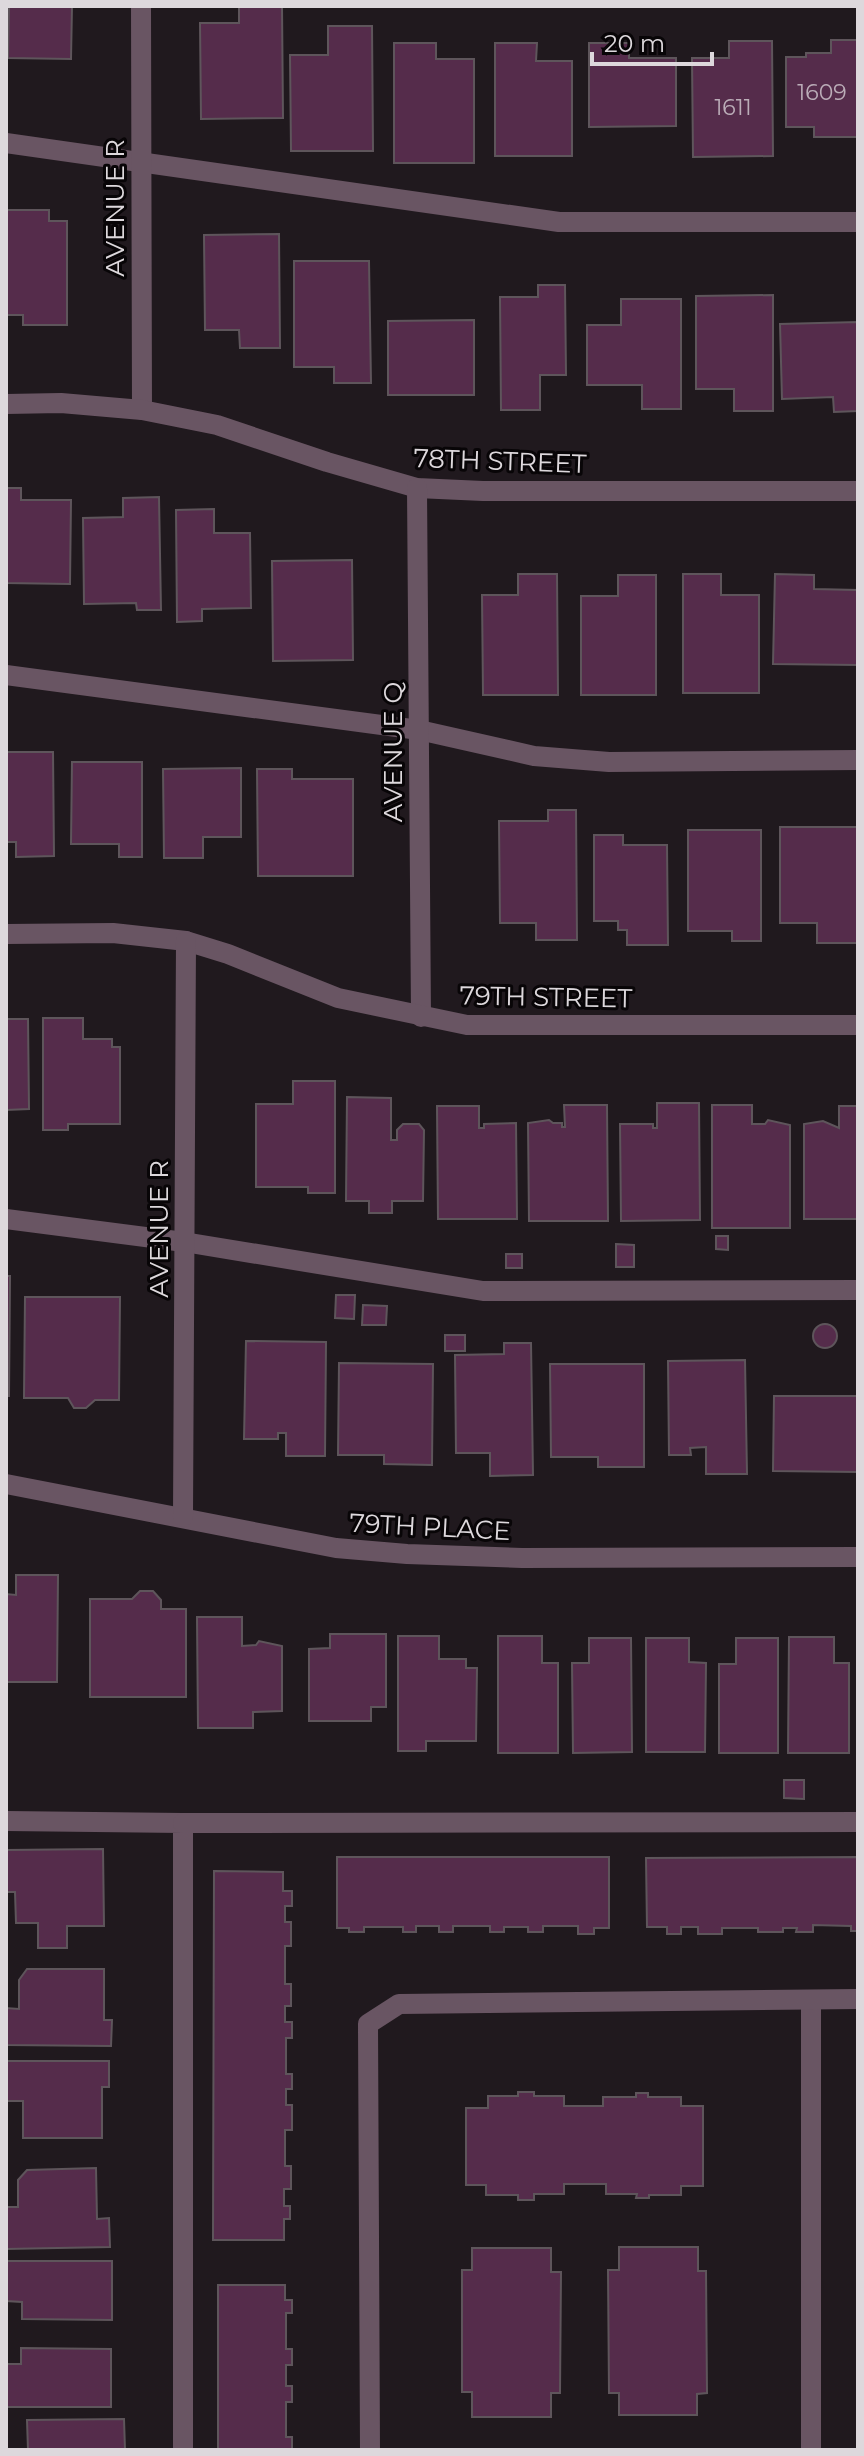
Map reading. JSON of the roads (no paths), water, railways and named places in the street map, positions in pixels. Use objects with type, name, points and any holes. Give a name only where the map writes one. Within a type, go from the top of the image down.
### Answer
[{"type":"street","name":"AVENUE R","points":[[141,6],[142,410]]},
{"type":"street","points":[[6,143],[559,222],[858,222]]},
{"type":"street","name":"78TH STREET","points":[[6,404],[61,403],[142,410],[217,425],[417,488],[483,491],[858,491]]},
{"type":"street","name":"AVENUE Q","points":[[417,488],[421,1017]]},
{"type":"street","points":[[6,675],[419,730],[534,756],[609,762],[858,760]]},
{"type":"street","name":"79TH STREET","points":[[6,934],[113,933],[186,941],[228,954],[338,998],[467,1025],[858,1025]]},
{"type":"street","name":"AVENUE R","points":[[183,1517],[186,941]]},
{"type":"street","points":[[6,1219],[184,1242],[483,1291],[858,1290]]},
{"type":"street","name":"79TH PLACE","points":[[6,1484],[336,1548],[522,1558],[858,1557]]},
{"type":"street","points":[[6,1821],[858,1822]]},
{"type":"street","points":[[183,1823],[183,2450]]},
{"type":"street","points":[[370,2450],[368,2024],[399,2004],[858,1999]]},
{"type":"street","points":[[811,2000],[811,2450]]}]
